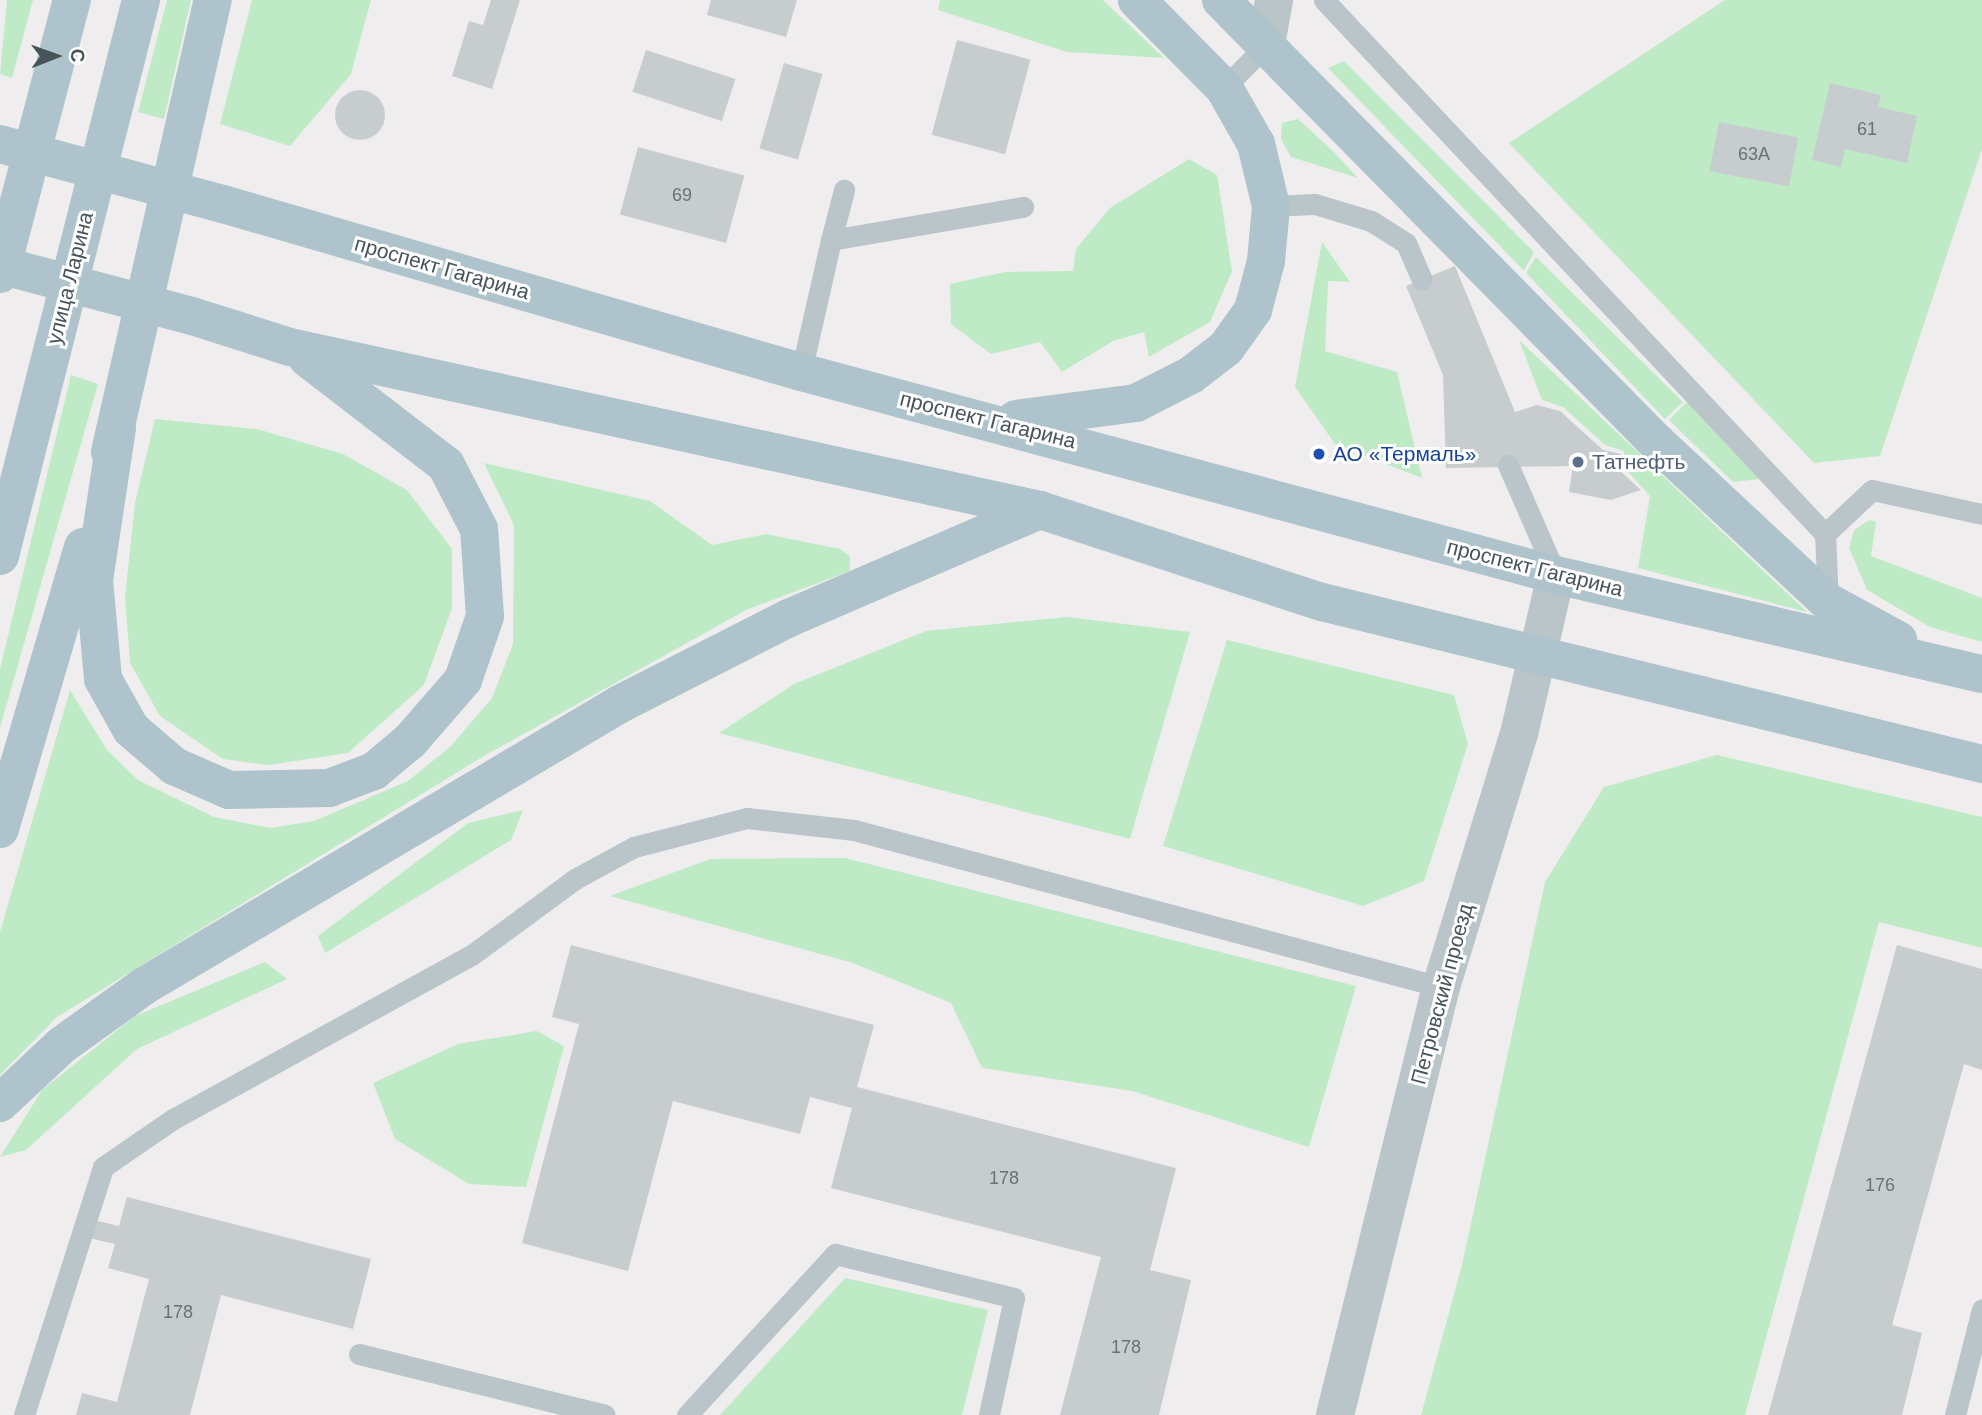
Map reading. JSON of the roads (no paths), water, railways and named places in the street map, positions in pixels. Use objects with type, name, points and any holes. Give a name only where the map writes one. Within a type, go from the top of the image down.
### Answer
[{"type":"main road","points":[[0,274],[72,0]]},
{"type":"main road","name":"улица Ларина","points":[[0,556],[141,0]]},
{"type":"main road","points":[[0,829],[117,428],[213,0]]},
{"type":"main road","points":[[998,422],[1136,403],[1191,375],[1226,348],[1253,310],[1266,261],[1271,205],[1256,144],[1224,88],[1138,0]]},
{"type":"main road","points":[[1221,0],[1266,45],[1420,231],[1651,438],[1828,602],[1940,663]]},
{"type":"main road","name":"проспект Гагарина","points":[[0,144],[223,204],[801,373],[998,422],[1556,575],[1982,674]]},
{"type":"main road","points":[[0,265],[192,316],[290,347],[1040,510],[1322,602],[1982,764]]},
{"type":"main road","points":[[117,428],[94,580],[103,679],[131,729],[174,766],[229,790],[329,788],[374,771],[463,680],[485,616],[479,529],[446,465],[373,403],[290,347]]},
{"type":"main road","points":[[0,1103],[62,1045],[144,986],[620,704],[789,618],[1040,510]]},
{"type":"street","points":[[1266,45],[1274,0]]},
{"type":"street","name":"Петровский проезд","points":[[1335,1415],[1441,987],[1538,653],[1556,575]]},
{"type":"lane","points":[[1324,0],[1825,534],[1828,602]]},
{"type":"lane","points":[[1224,88],[1266,45]]},
{"type":"lane","points":[[801,373],[844,190]]},
{"type":"lane","points":[[1271,205],[1315,204],[1371,221],[1420,231],[1422,279]]},
{"type":"lane","points":[[831,240],[1023,207]]},
{"type":"lane","points":[[1508,465],[1556,575]]},
{"type":"lane","points":[[1825,534],[1872,490],[1982,514]]},
{"type":"lane","points":[[24,1415],[103,1167],[173,1119],[472,954],[575,880],[634,847],[747,818],[854,830],[1441,987]]},
{"type":"lane","points":[[687,1415],[835,1254],[1014,1298],[989,1415]]},
{"type":"lane","points":[[1955,1415],[1982,1309]]},
{"type":"lane","points":[[359,1354],[605,1415]]},
{"type":"place","name":"АО «Термаль»","points":[[1319,454]]},
{"type":"place","name":"Татнефть","points":[[1578,462]]}]
